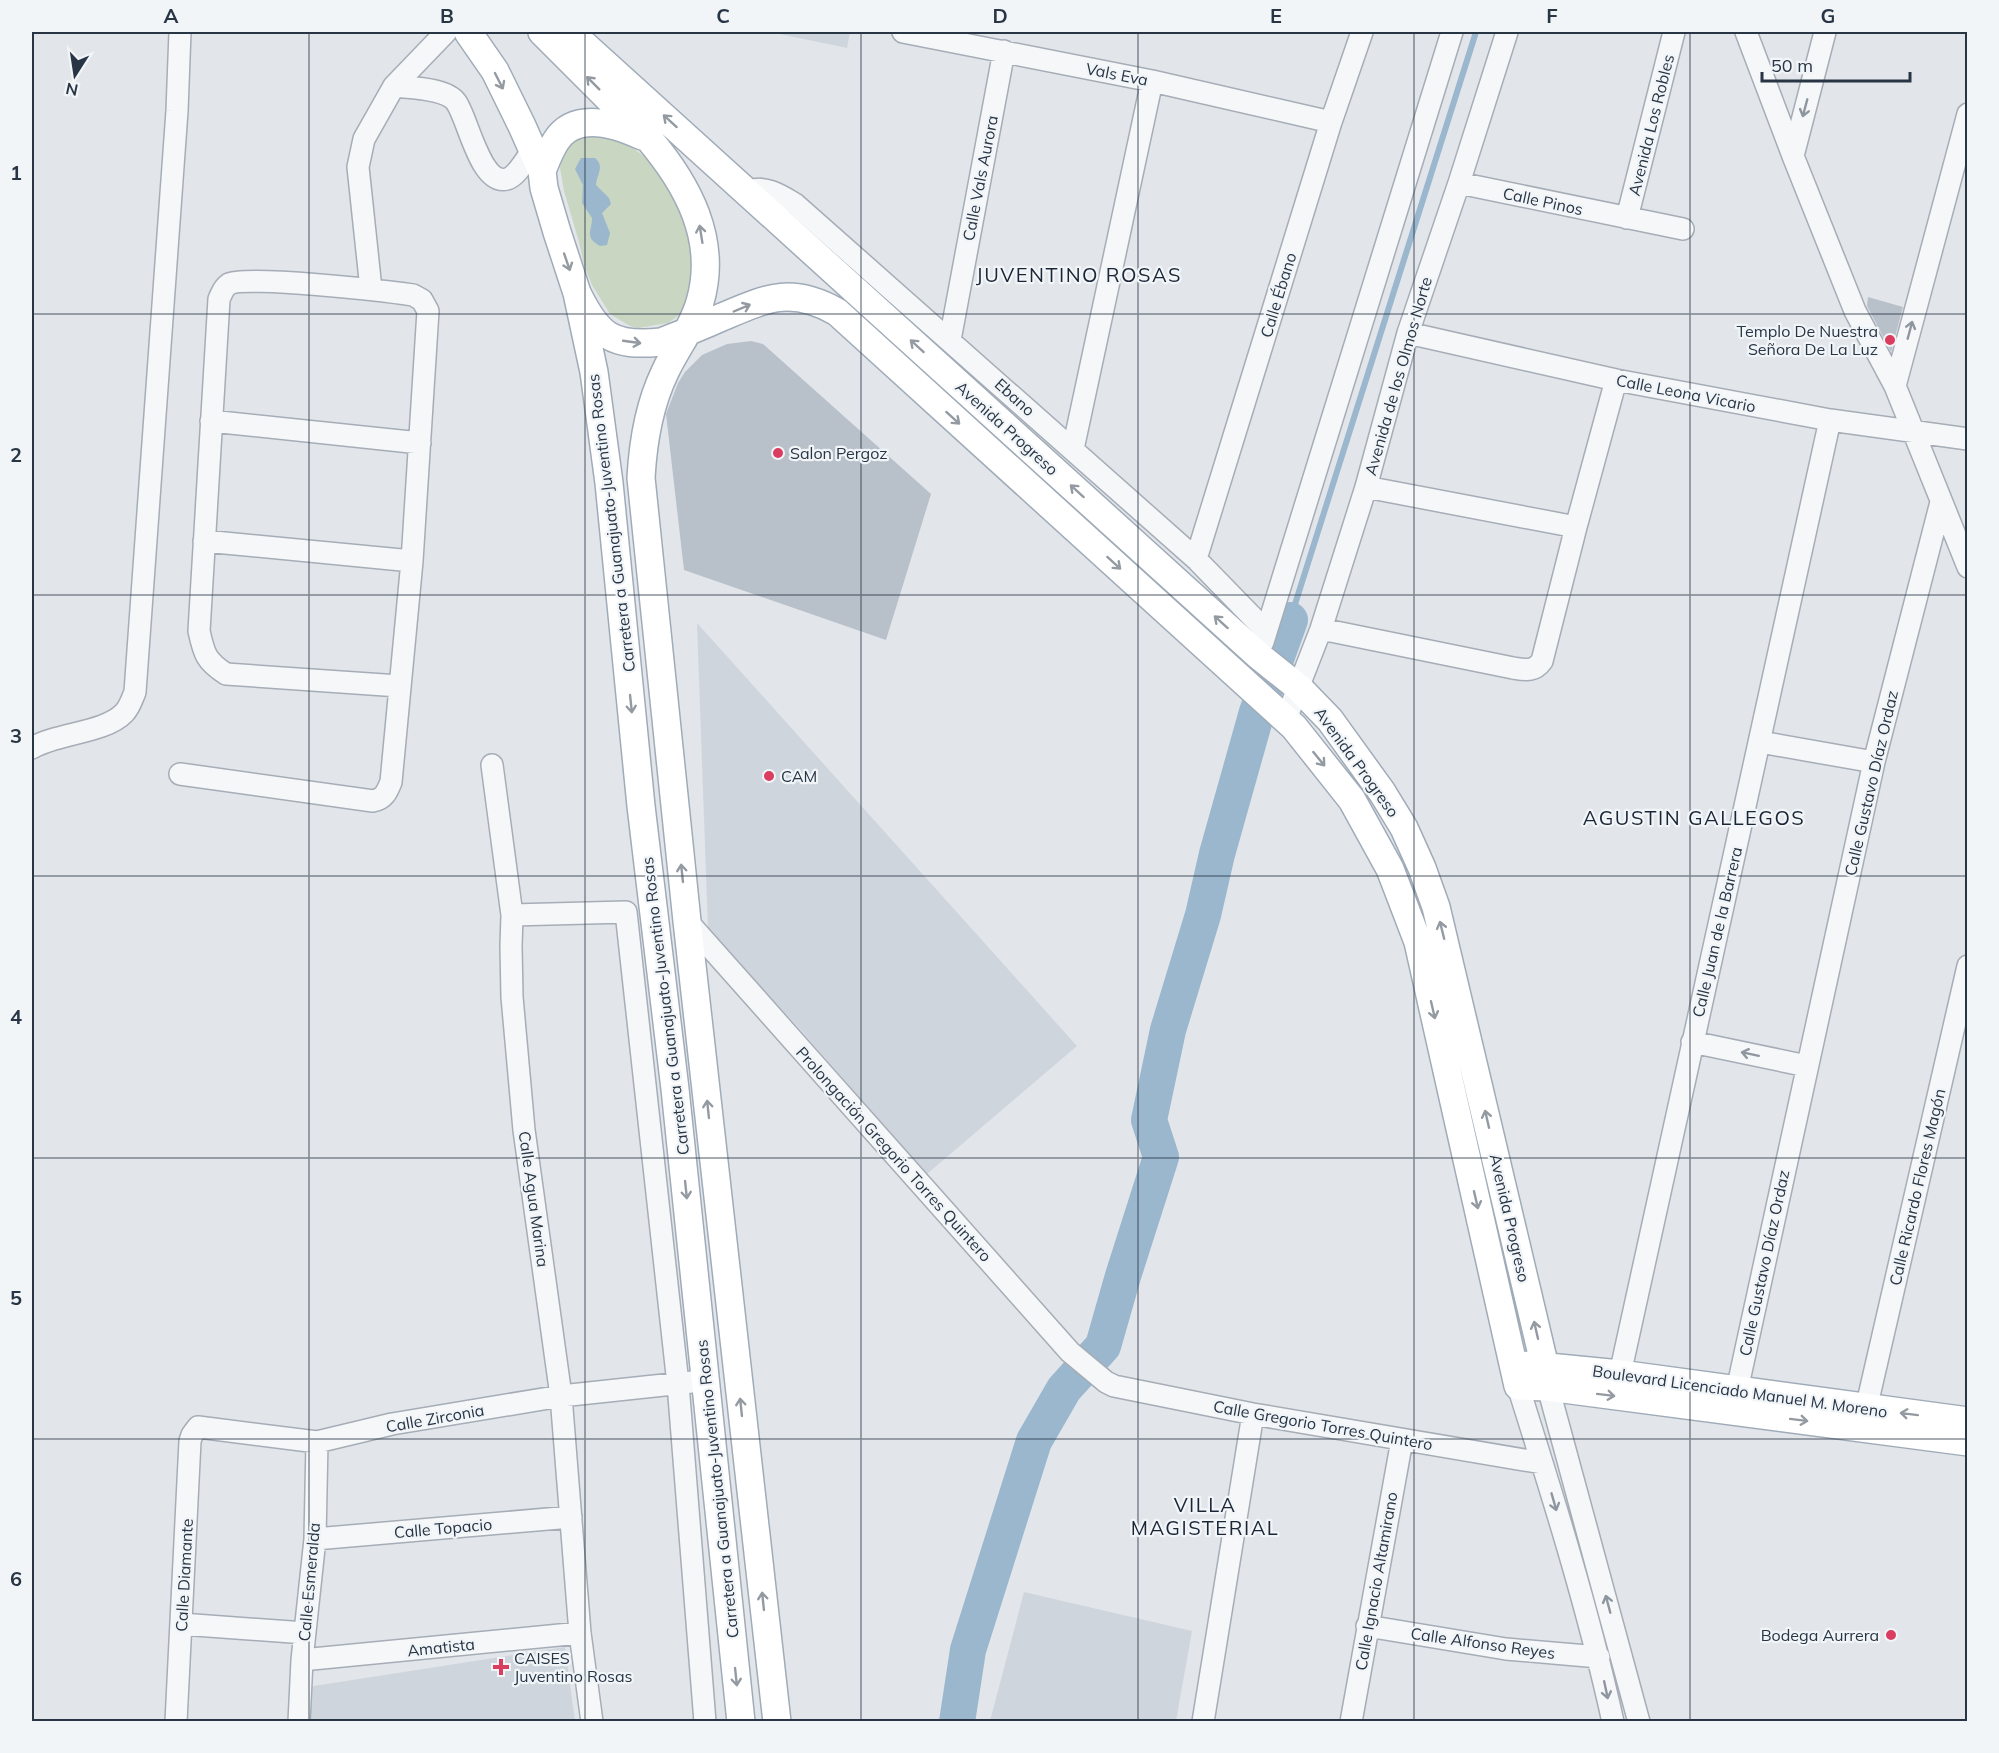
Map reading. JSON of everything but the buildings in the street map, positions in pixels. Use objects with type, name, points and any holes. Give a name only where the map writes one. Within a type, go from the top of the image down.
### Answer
[{"type":"main road","points":[[468,32],[495,71],[537,161],[577,293],[591,321],[601,331],[625,342],[643,344],[662,342],[688,332],[700,302],[705,270],[701,229],[694,205],[665,158],[542,32]]},
{"type":"main road","name":"Avenida Progreso","points":[[570,32],[940,367],[1263,649],[1330,720],[1382,792],[1404,828],[1429,888],[1447,951],[1546,1377]]},
{"type":"main road","points":[[537,161],[564,131],[582,123],[596,121],[628,130],[739,183]]},
{"type":"main road","name":"Carretera a Guanajuato-Juventino Rosas","points":[[577,293],[594,372],[608,473],[641,806],[675,1089],[741,1722]]},
{"type":"main road","name":"Avenida Progreso","points":[[688,332],[770,298],[804,298],[821,303],[837,312],[1294,727],[1352,800],[1390,869],[1418,942],[1515,1375]]},
{"type":"main road","name":"Carretera a Guanajuato-Juventino Rosas","points":[[688,332],[665,372],[649,416],[642,448],[641,478],[687,921],[777,1722]]},
{"type":"main road","points":[[921,389],[940,367]]},
{"type":"main road","name":"Boulevard Licenciado Manuel M. Moreno","points":[[1546,1377],[1620,1374],[1737,1390],[1968,1442]]},
{"type":"main road","name":"Boulevard Licenciado Manuel M. Moreno","points":[[1515,1375],[1546,1377],[1864,1418],[1968,1421]]},
{"type":"street","points":[[32,748],[50,740],[113,721],[124,713],[135,692],[177,111],[180,32]]},
{"type":"street","points":[[371,290],[358,166],[364,139],[394,86],[446,32]]},
{"type":"street","name":"Vals Eva","points":[[903,32],[1152,81],[1331,122]]},
{"type":"street","name":"Calle Ébano","points":[[1196,559],[1331,122],[1362,32]]},
{"type":"street","points":[[1249,685],[1263,649],[1452,32]]},
{"type":"street","name":"Avenida de los Olmos Norte","points":[[1283,717],[1321,629],[1366,488],[1408,333],[1460,183],[1507,32]]},
{"type":"street","name":"Avenida Los Robles","points":[[1627,219],[1674,32]]},
{"type":"street","points":[[1746,32],[1856,311],[1895,386],[1968,567]]},
{"type":"street","points":[[1793,156],[1825,32]]},
{"type":"street","name":"Calle Vals Aurora","points":[[950,340],[1004,51]]},
{"type":"street","points":[[1073,449],[1152,81]]},
{"type":"street","points":[[394,86],[446,93],[456,101],[483,163],[490,174],[497,178],[506,179],[537,161]]},
{"type":"street","points":[[1895,386],[1968,114]]},
{"type":"street","name":"Ebano","points":[[739,183],[783,196],[795,204],[1073,449],[1196,559],[1263,649]]},
{"type":"street","name":"Calle Pinos","points":[[1460,183],[1683,229]]},
{"type":"street","points":[[180,774],[373,801],[385,795],[391,782],[412,561],[428,311],[422,300],[413,295],[249,281],[230,283],[223,290],[219,299],[199,632],[203,652],[211,664],[226,674],[399,687]]},
{"type":"street","name":"Calle Leona Vicario","points":[[1408,333],[1616,380],[1830,420],[1968,439]]},
{"type":"street","points":[[1321,629],[1513,668],[1533,669],[1542,661],[1616,380]]},
{"type":"street","name":"Calle Juan de la Barrera","points":[[1620,1374],[1830,420]]},
{"type":"street","points":[[212,421],[420,443]]},
{"type":"street","points":[[1366,488],[1576,527]]},
{"type":"street","name":"Calle Gustavo Díaz Ordaz","points":[[1737,1390],[1874,762],[1941,502]]},
{"type":"street","points":[[204,541],[412,561]]},
{"type":"street","points":[[1760,742],[1874,762]]},
{"type":"street","name":"Calle Agua Marina","points":[[492,765],[512,915],[512,997],[524,1130],[561,1396],[580,1633],[592,1722]]},
{"type":"street","points":[[512,915],[626,912],[678,1384],[705,1722]]},
{"type":"street","name":"Prolongación Gregorio Torres Quintero","points":[[687,921],[1070,1352],[1106,1382]]},
{"type":"street","name":"Calle Ricardo Flores Magón","points":[[1864,1418],[1968,966]]},
{"type":"street","points":[[1692,1042],[1807,1066]]},
{"type":"street","name":"Avenida Progreso","points":[[1515,1375],[1599,1657],[1613,1722]]},
{"type":"street","name":"Avenida Progreso","points":[[1546,1377],[1639,1722]]},
{"type":"street","name":"Calle Zirconia","points":[[194,1430],[206,1426],[317,1442],[392,1424],[561,1396],[706,1380]]},
{"type":"street","name":"Calle Gregorio Torres Quintero","points":[[1106,1382],[1114,1386],[1252,1414],[1542,1462]]},
{"type":"street","points":[[1203,1722],[1252,1414]]},
{"type":"street","name":"Calle Diamante","points":[[176,1722],[190,1441],[194,1430]]},
{"type":"street","name":"Calle Ignacio Altamirano","points":[[1351,1722],[1402,1440]]},
{"type":"street","name":"Calle Esmeralda","points":[[299,1722],[302,1660],[315,1539],[317,1442]]},
{"type":"street","name":"Calle Topacio","points":[[315,1539],[571,1517]]},
{"type":"street","points":[[181,1623],[305,1633]]},
{"type":"street","name":"Calle Alfonso Reyes","points":[[1367,1626],[1506,1649],[1599,1657]]},
{"type":"street","name":"Amatista","points":[[302,1660],[580,1633]]},
{"type":"shaded area","points":[[770,32],[850,32],[847,48]]},
{"type":"shaded area","name":"CAM","points":[[697,623],[1077,1046],[927,1174],[799,1028],[708,930]]},
{"type":"shaded area","points":[[1024,1592],[1192,1631],[1176,1721],[990,1721]]},
{"type":"shaded area","name":"CAISES Juventino Rosas","points":[[565,1647],[575,1721],[305,1722],[307,1687]]},
{"type":"green space","points":[[598,130],[629,145],[662,170],[683,210],[697,270],[683,312],[668,323],[638,328],[610,314],[592,285],[584,265],[560,168],[562,152],[579,136]]},
{"type":"water","points":[[581,158],[595,158],[600,164],[596,185],[609,198],[611,204],[602,213],[610,233],[607,245],[600,246],[590,237],[592,218],[582,203],[583,185],[575,169]]},
{"type":"waterway","points":[[1290,620],[1476,32]]},
{"type":"waterway","points":[[957,1722],[968,1650],[1034,1441],[1064,1389],[1103,1346],[1161,1157],[1149,1120],[1168,1030],[1203,915],[1217,854],[1257,712],[1290,620]]},
{"type":"place","name":"Templo De Nuestra Señora De La Luz","points":[[1890,340]]},
{"type":"place","name":"Salon Pergoz","points":[[778,453]]},
{"type":"place","name":"CAM","points":[[769,776]]},
{"type":"place","name":"Bodega Aurrera","points":[[1891,1635]]},
{"type":"place","name":"CAISES Juventino Rosas","points":[[501,1667]]},
{"type":"district","name":"JUVENTINO ROSAS","points":[[1079,275]]},
{"type":"district","name":"AGUSTIN GALLEGOS","points":[[1694,818]]},
{"type":"district","name":"VILLA MAGISTERIAL","points":[[1205,1516]]}]
